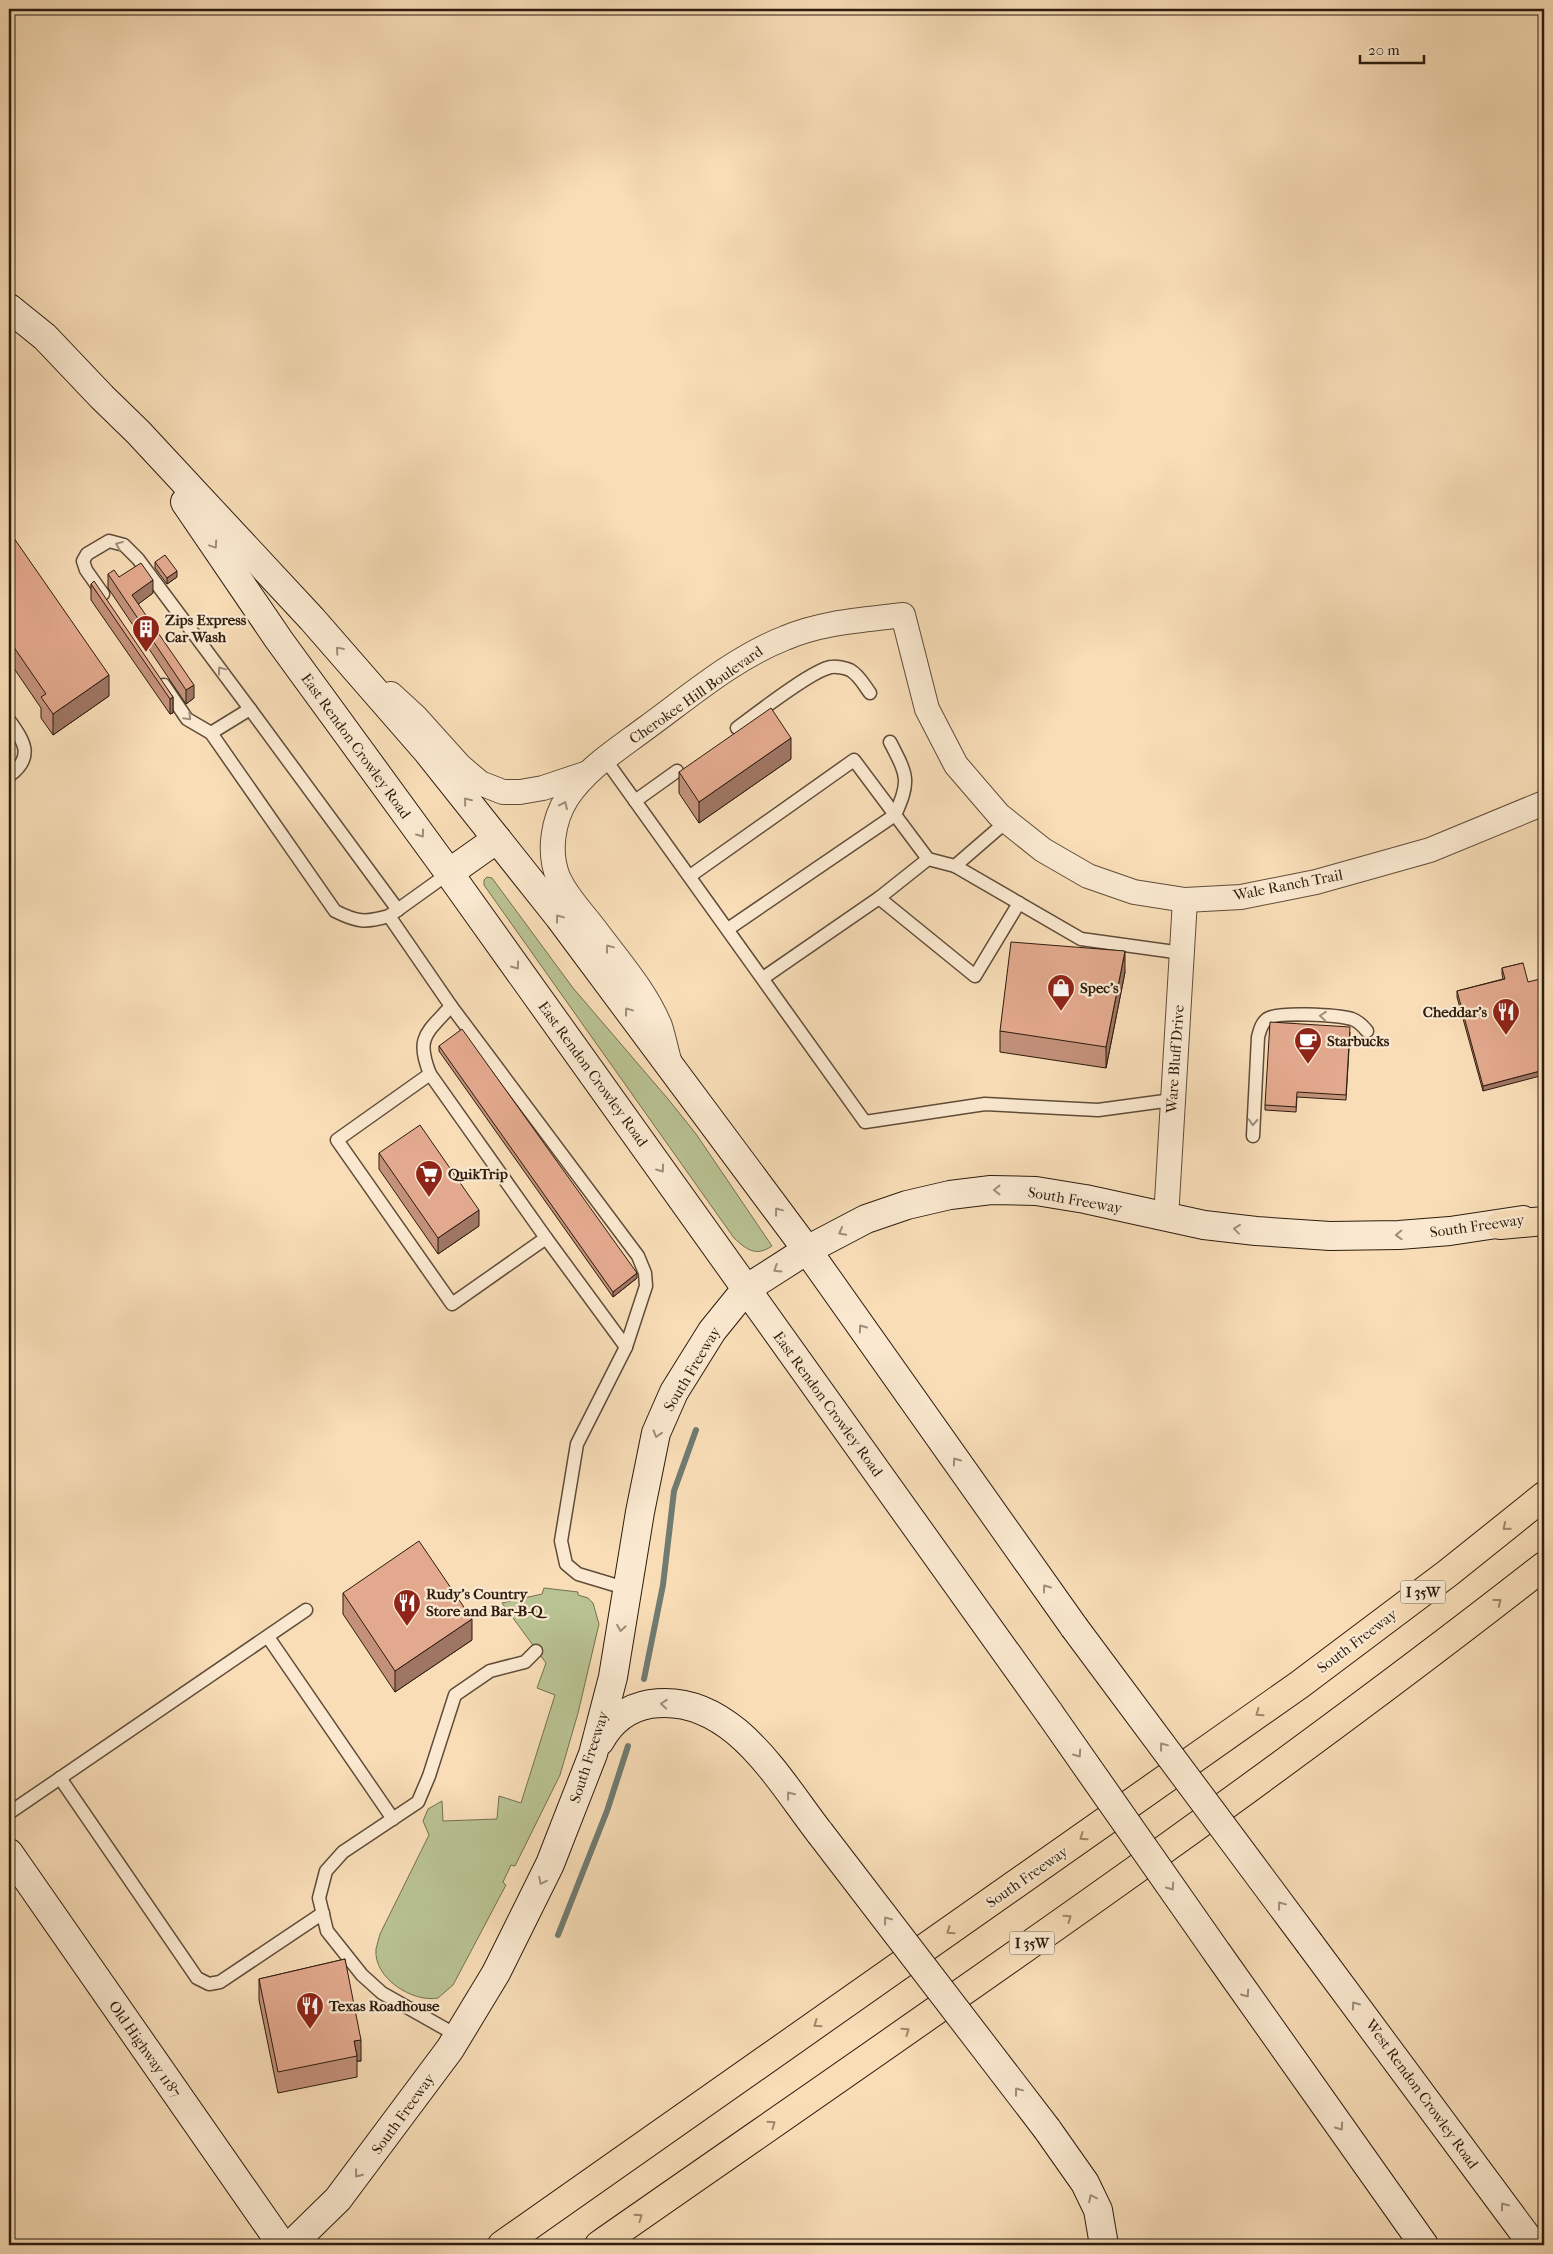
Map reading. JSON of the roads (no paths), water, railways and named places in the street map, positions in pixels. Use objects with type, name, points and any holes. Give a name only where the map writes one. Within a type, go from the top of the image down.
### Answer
[{"type":"highway","points":[[1500,1225],[1544,1221]]},
{"type":"highway","name":"South Freeway","points":[[502,2245],[1299,1685],[1448,1573],[1544,1496]]},
{"type":"highway","name":"I 35W","points":[[599,2245],[1157,1856],[1460,1632],[1544,1566]]},
{"type":"main road","name":"East Rendon Crowley Road","points":[[9,308],[45,337],[102,398],[138,432],[312,618],[427,751],[497,839],[671,1067],[807,1250],[1074,1627]]},
{"type":"main road","name":"East Rendon Crowley Road","points":[[138,432],[279,640],[449,873],[1050,1714],[1424,2245]]},
{"type":"main road","points":[[449,873],[497,839]]},
{"type":"main road","name":"South Freeway","points":[[291,2245],[338,2199],[386,2138],[458,2036],[496,1974],[550,1864],[593,1754],[613,1677],[656,1433],[674,1392],[712,1331],[746,1289],[807,1250],[866,1219],[907,1204],[950,1195],[991,1190],[1036,1192],[1065,1196],[1166,1218],[1239,1229],[1330,1236],[1399,1235],[1500,1225],[1544,1216]]},
{"type":"main road","name":"West Rendon Crowley Road","points":[[1074,1627],[1533,2245]]},
{"type":"main road","points":[[593,1754],[604,1734],[624,1713],[641,1706],[659,1703],[691,1706],[725,1721],[747,1739],[1047,2130],[1085,2183],[1098,2210],[1104,2245]]},
{"type":"main road","name":"Old Highway 1187","points":[[9,1853],[282,2245]]},
{"type":"street","name":"Cherokee Hill Boulevard","points":[[357,670],[392,695],[415,716],[460,766],[480,783],[503,792],[520,792],[543,788],[585,774],[738,662],[784,638],[814,627],[903,615]]},
{"type":"street","name":"Wale Ranch Trail","points":[[903,615],[927,708],[956,765],[999,815],[1043,850],[1088,876],[1134,892],[1185,900],[1240,897],[1357,871],[1430,850],[1544,803]]},
{"type":"street","name":"Cherokee Hill Boulevard","points":[[585,774],[566,799],[554,828],[552,854],[558,877],[632,977],[648,1003],[660,1028],[671,1067]]},
{"type":"street","name":"Ware Bluff Drive","points":[[1166,1218],[1185,900]]},
{"type":"lane","points":[[109,603],[86,570],[84,562],[87,554],[109,541],[124,545],[138,559],[250,709],[394,913],[451,1006],[638,1256],[645,1273],[646,1286],[626,1347],[578,1444],[561,1541],[566,1564],[571,1570],[578,1574],[628,1589]]},
{"type":"lane","points":[[737,728],[821,670],[832,667],[849,669],[858,677],[870,694]]},
{"type":"lane","points":[[159,678],[187,719],[210,733],[335,911],[354,920],[370,922],[394,913],[449,873]]},
{"type":"lane","points":[[210,733],[250,709]]},
{"type":"lane","points":[[9,720],[22,738],[26,750],[23,760],[9,776]]},
{"type":"lane","points":[[728,929],[895,815],[903,797],[907,781],[903,768],[890,742]]},
{"type":"lane","points":[[605,760],[866,1122],[985,1104],[1098,1110],[1172,1100]]},
{"type":"lane","points":[[690,876],[854,760],[928,859],[955,866],[1081,939],[1182,953]]},
{"type":"lane","points":[[635,801],[677,771]]},
{"type":"lane","points":[[955,866],[1007,821]]},
{"type":"lane","points":[[763,978],[879,898],[928,859]]},
{"type":"lane","points":[[879,898],[975,976],[1018,903]]},
{"type":"lane","points":[[451,1006],[425,1035],[422,1047],[430,1074],[626,1347]]},
{"type":"lane","points":[[1253,1136],[1258,1036],[1260,1027],[1267,1019],[1275,1015],[1285,1014],[1347,1018],[1361,1024],[1367,1031]]},
{"type":"lane","points":[[430,1074],[337,1140],[452,1304],[546,1238]]},
{"type":"lane","points":[[9,1814],[306,1610]]},
{"type":"lane","points":[[268,1637],[393,1818]]},
{"type":"lane","points":[[458,2036],[382,1993],[362,1975],[327,1931],[319,1898],[326,1871],[342,1852],[418,1802],[429,1776],[455,1695],[490,1671],[525,1662],[536,1651]]},
{"type":"lane","points":[[60,1778],[197,1978],[209,1984],[220,1982],[323,1914]]},
{"type":"waterway","points":[[644,1679],[663,1585],[674,1491],[696,1430]]},
{"type":"waterway","points":[[558,1935],[607,1811],[628,1746]]},
{"type":"place","name":"Zips Express Car Wash","points":[[146,653]]},
{"type":"place","name":"Spec's","points":[[1061,1012]]},
{"type":"place","name":"Cheddar's","points":[[1506,1036]]},
{"type":"place","name":"Starbucks","points":[[1308,1065]]},
{"type":"place","name":"QuikTrip","points":[[429,1198]]},
{"type":"place","name":"Rudy's Country Store and Bar-B-Q","points":[[407,1627]]},
{"type":"place","name":"Texas Roadhouse","points":[[310,2030]]}]
